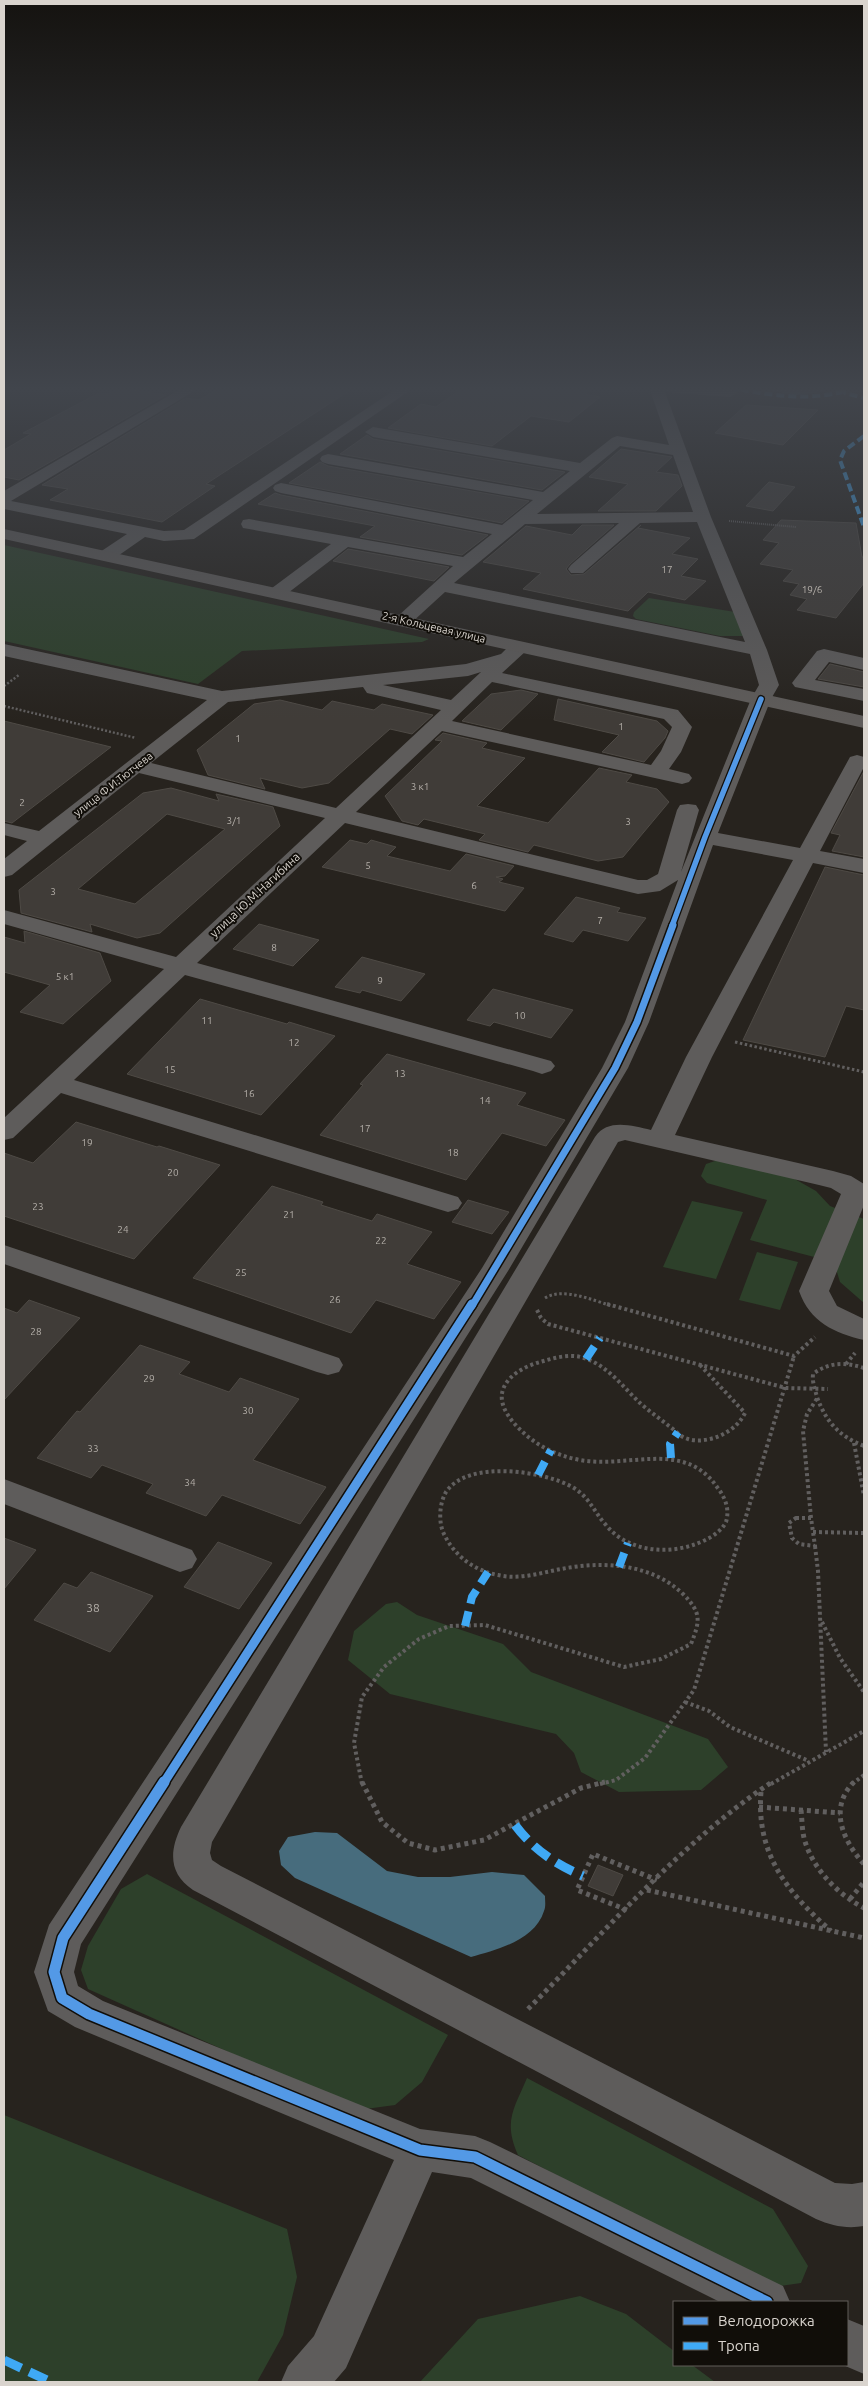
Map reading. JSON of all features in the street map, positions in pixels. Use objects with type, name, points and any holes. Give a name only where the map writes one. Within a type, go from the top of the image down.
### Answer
[{"type":"main road","name":"2-я Кольцевая улица","points":[[4,534],[404,620],[513,653],[761,699],[864,722]]},
{"type":"street","points":[[4,504],[164,536],[188,535],[242,498]]},
{"type":"street","points":[[335,498],[506,531]]},
{"type":"street","points":[[404,620],[466,563],[547,498]]},
{"type":"street","points":[[136,766],[638,887],[652,886],[668,878],[769,685],[758,650],[696,498]]},
{"type":"street","points":[[523,519],[703,517]]},
{"type":"street","points":[[577,569],[635,518]]},
{"type":"street","points":[[249,524],[466,563]]},
{"type":"street","points":[[106,556],[141,532]]},
{"type":"street","points":[[278,592],[345,541]]},
{"type":"street","points":[[441,586],[758,650]]},
{"type":"street","points":[[4,650],[222,697],[468,670],[513,653]]},
{"type":"street","name":"улица Ю.М.Нагибина","points":[[4,1132],[513,653]]},
{"type":"street","points":[[864,664],[824,655],[802,683],[864,695]]},
{"type":"street","points":[[489,676],[671,714],[682,727],[671,752],[656,772]]},
{"type":"street","points":[[370,681],[374,690],[455,707]]},
{"type":"street","name":"улица Ф.И.Тютчева","points":[[4,870],[222,697]]},
{"type":"street","points":[[438,724],[682,778]]},
{"type":"street","points":[[659,1140],[710,1037],[857,761]]},
{"type":"street","points":[[696,824],[806,856],[864,866]]},
{"type":"street","points":[[696,824],[637,1022],[615,1068],[494,1271],[63,1938],[54,1972],[62,1998],[89,2014],[420,2150],[475,2156],[765,2301]]},
{"type":"street","points":[[5,829],[44,839]]},
{"type":"street","points":[[4,917],[542,1066]]},
{"type":"street","points":[[56,1083],[448,1202]]},
{"type":"street","points":[[864,1330],[834,1320],[820,1306],[814,1291],[860,1194],[841,1182],[823,1177],[625,1132],[616,1133],[608,1137],[194,1839],[191,1853],[195,1870],[207,1878],[831,2204],[852,2206],[864,2204]]},
{"type":"street","points":[[4,1254],[328,1365]]},
{"type":"street","points":[[4,1491],[180,1559]]},
{"type":"street","points":[[304,2382],[330,2352],[420,2150]]},
{"type":"street","points":[[848,2343],[864,2351]]},
{"type":"path","points":[[703,517],[796,527]]},
{"type":"path","points":[[4,706],[163,744]]},
{"type":"path","points":[[710,1037],[864,1072]]},
{"type":"path","points":[[794,1356],[577,1296],[552,1294],[538,1303],[537,1310],[541,1318],[548,1324],[786,1388],[828,1389]]},
{"type":"path","points":[[700,1365],[745,1413],[742,1421],[732,1430],[705,1440],[688,1440],[644,1407],[596,1362],[577,1356],[550,1359],[526,1367],[508,1380],[501,1395],[506,1414],[531,1440],[561,1456],[600,1462],[678,1458],[706,1470],[720,1490],[728,1507],[726,1523],[715,1534],[691,1546],[658,1551],[628,1543],[608,1530],[586,1497],[561,1482],[528,1472],[477,1473],[460,1479],[446,1491],[439,1514],[444,1535],[457,1554],[479,1570],[510,1577],[593,1564],[635,1568],[670,1583],[692,1603],[699,1624],[691,1644],[661,1659],[624,1667],[485,1625],[449,1626],[419,1639],[384,1667],[362,1697],[354,1742],[363,1787],[382,1822],[408,1843],[435,1850],[484,1840],[581,1788],[616,1780],[645,1758],[694,1690],[786,1388],[794,1356],[834,1320]]},
{"type":"path","points":[[864,1368],[851,1364],[828,1365],[813,1374],[812,1381],[829,1424],[838,1434],[864,1446]]},
{"type":"path","points":[[818,1397],[807,1414],[803,1431],[818,1570],[826,1752]]},
{"type":"path","points":[[854,1443],[862,1476],[864,1496]]},
{"type":"path","points":[[811,1518],[796,1518],[789,1524],[787,1531],[791,1539],[799,1545],[815,1546]]},
{"type":"path","points":[[813,1532],[864,1533]]},
{"type":"path","points":[[820,1619],[840,1658],[864,1692]]},
{"type":"path","points":[[685,1702],[709,1711],[730,1727],[809,1761]]},
{"type":"path","points":[[504,2033],[657,1880],[730,1813],[809,1761],[864,1731]]},
{"type":"path","points":[[864,1775],[842,1798],[840,1813],[846,1842],[864,1864]]},
{"type":"path","points":[[761,1792],[760,1807],[766,1844],[775,1868],[797,1899],[831,1931]]},
{"type":"path","points":[[760,1807],[840,1813]]},
{"type":"path","points":[[801,1810],[804,1838],[812,1856],[841,1892],[864,1908]]},
{"type":"path","points":[[627,1910],[576,1890],[593,1854],[657,1880]]},
{"type":"path","points":[[850,1899],[864,1882]]},
{"type":"path","points":[[647,1890],[864,1938]]},
{"type":"green space","points":[[4,545],[429,639],[422,642],[242,651],[198,684],[4,641]]},
{"type":"green space","points":[[649,598],[735,612],[744,636],[720,636],[636,619],[633,616],[634,612]]},
{"type":"green space","points":[[718,1160],[793,1178],[816,1191],[830,1206],[864,1219],[864,1303],[840,1282],[836,1269],[818,1258],[750,1240],[767,1200],[707,1183],[701,1176],[706,1164]]},
{"type":"green space","points":[[692,1201],[743,1212],[716,1279],[663,1267]]},
{"type":"green space","points":[[757,1252],[798,1262],[780,1310],[739,1300]]},
{"type":"green space","points":[[397,1602],[417,1615],[503,1644],[531,1672],[708,1739],[728,1767],[701,1790],[619,1792],[581,1772],[574,1753],[556,1734],[390,1694],[348,1660],[354,1631],[386,1604]]},
{"type":"green space","points":[[147,1874],[448,2035],[422,2082],[395,2105],[358,2110],[88,1989],[81,1970],[88,1946],[121,1889]]},
{"type":"green space","points":[[527,2078],[773,2209],[808,2266],[801,2283],[773,2287],[518,2155],[511,2133],[512,2115]]},
{"type":"green space","points":[[4,2115],[287,2229],[297,2277],[283,2335],[257,2382],[4,2382]]},
{"type":"green space","points":[[580,2296],[626,2314],[673,2350],[673,2366],[693,2366],[715,2382],[420,2382],[478,2319]]},
{"type":"water","points":[[315,1832],[337,1833],[387,1871],[418,1877],[450,1877],[492,1872],[524,1875],[545,1896],[545,1909],[539,1921],[524,1936],[503,1947],[471,1957],[295,1878],[281,1865],[279,1851],[288,1837]]},
{"type":"building","points":[[53,498],[197,498],[162,522],[50,500]]},
{"type":"building","points":[[267,498],[298,498],[488,535],[462,555],[360,537],[375,526],[258,504]]},
{"type":"building","points":[[371,498],[514,498],[529,501],[502,523]]},
{"type":"building","points":[[612,498],[669,498],[656,511],[598,511]]},
{"type":"building","points":[[753,498],[785,498],[773,511],[746,506]]},
{"type":"building","points":[[781,520],[856,523],[862,557],[864,557],[864,583],[836,618],[797,610],[807,599],[790,595],[799,584],[783,581],[793,570],[760,564],[779,543],[763,540]]},
{"type":"building","points":[[582,525],[614,525],[570,564],[566,569],[571,575],[584,574],[641,525],[638,528],[690,538],[672,554],[698,559],[681,576],[706,581],[685,600],[648,592],[628,611],[523,589],[541,573],[483,562],[526,526],[572,535]]},
{"type":"building","points":[[348,549],[449,567],[434,581],[333,561]]},
{"type":"building","points":[[830,664],[864,672],[864,687],[818,679]]},
{"type":"building","points":[[521,690],[538,694],[501,730],[462,721],[491,694]]},
{"type":"building","points":[[558,699],[657,721],[668,731],[665,738],[644,762],[602,752],[619,735],[554,720]]},
{"type":"building","points":[[280,700],[322,710],[332,701],[374,710],[382,704],[433,715],[412,734],[390,729],[329,783],[302,788],[260,778],[265,789],[208,775],[197,750],[254,704]]},
{"type":"building","points":[[4,721],[111,747],[12,823],[4,821]]},
{"type":"building","points":[[443,733],[487,743],[482,748],[525,758],[477,806],[548,823],[599,768],[632,775],[626,782],[657,789],[669,802],[623,857],[598,861],[534,845],[528,852],[479,840],[485,834],[424,819],[418,825],[402,821],[385,796],[442,741],[435,740]]},
{"type":"building","points":[[864,771],[864,857],[832,851],[840,835],[831,833]]},
{"type":"building","points":[[171,788],[219,801],[216,794],[273,807],[280,826],[160,933],[137,938],[90,924],[92,932],[21,913],[19,890],[143,793]],"holes":[[[167,814],[225,829],[135,904],[78,889]]]},
{"type":"building","points":[[350,840],[367,844],[371,840],[396,847],[387,856],[450,871],[466,854],[514,866],[505,876],[496,877],[503,879],[499,882],[524,888],[505,911],[322,867]]},
{"type":"building","points":[[825,867],[864,875],[864,1010],[846,1006],[825,1057],[743,1040]]},
{"type":"building","points":[[576,897],[620,908],[617,912],[646,918],[628,941],[583,930],[573,942],[544,934]]},
{"type":"building","points":[[259,924],[319,940],[293,966],[233,949]]},
{"type":"building","points":[[24,931],[100,953],[111,981],[63,1024],[20,1012],[50,985],[4,972],[4,937],[25,943]]},
{"type":"building","points":[[362,957],[425,974],[401,1001],[362,990],[360,993],[335,987]]},
{"type":"building","points":[[493,989],[573,1010],[551,1038],[494,1022],[490,1026],[467,1020]]},
{"type":"building","points":[[200,999],[335,1036],[261,1115],[127,1074]]},
{"type":"building","points":[[387,1054],[526,1093],[517,1105],[565,1120],[546,1146],[502,1133],[466,1180],[320,1135],[363,1085],[360,1084]]},
{"type":"building","points":[[76,1122],[220,1165],[134,1259],[4,1216],[4,1153],[33,1163]]},
{"type":"building","points":[[272,1186],[323,1202],[321,1205],[372,1221],[377,1214],[432,1232],[407,1264],[461,1282],[434,1319],[376,1300],[351,1333],[193,1278]]},
{"type":"building","points":[[468,1200],[509,1212],[492,1234],[452,1222]]},
{"type":"building","points":[[29,1300],[80,1318],[4,1400],[4,1308],[17,1313]]},
{"type":"building","points":[[140,1345],[190,1362],[179,1374],[229,1392],[240,1378],[299,1399],[253,1460],[326,1487],[300,1524],[222,1495],[206,1516],[146,1493],[153,1484],[102,1465],[91,1478],[37,1458],[77,1411],[80,1412]]},
{"type":"building","points":[[4,1538],[36,1550],[4,1589]]},
{"type":"building","points":[[218,1542],[272,1563],[239,1609],[184,1587]]},
{"type":"building","points":[[91,1572],[153,1596],[110,1652],[34,1620],[64,1583],[77,1588]]},
{"type":"building","points":[[598,1865],[623,1875],[613,1896],[588,1886]]},
{"type":"marked path","points":[[854,498],[864,527]]},
{"type":"marked path","points":[[586,1359],[600,1338]]},
{"type":"marked path","points":[[671,1458],[670,1444],[678,1432]]},
{"type":"marked path","points":[[538,1475],[551,1450]]},
{"type":"marked path","points":[[619,1567],[628,1543]]},
{"type":"marked path","points":[[465,1626],[467,1610],[472,1597],[488,1572]]},
{"type":"marked path","points":[[515,1825],[529,1842],[545,1856],[583,1876]]},
{"type":"marked path","points":[[4,2360],[51,2382]]},
{"type":"cycle path","points":[[761,699],[705,837],[637,1022],[615,1068],[494,1271],[63,1938],[54,1972],[62,1998],[89,2014],[420,2150],[475,2157],[765,2301]]}]
